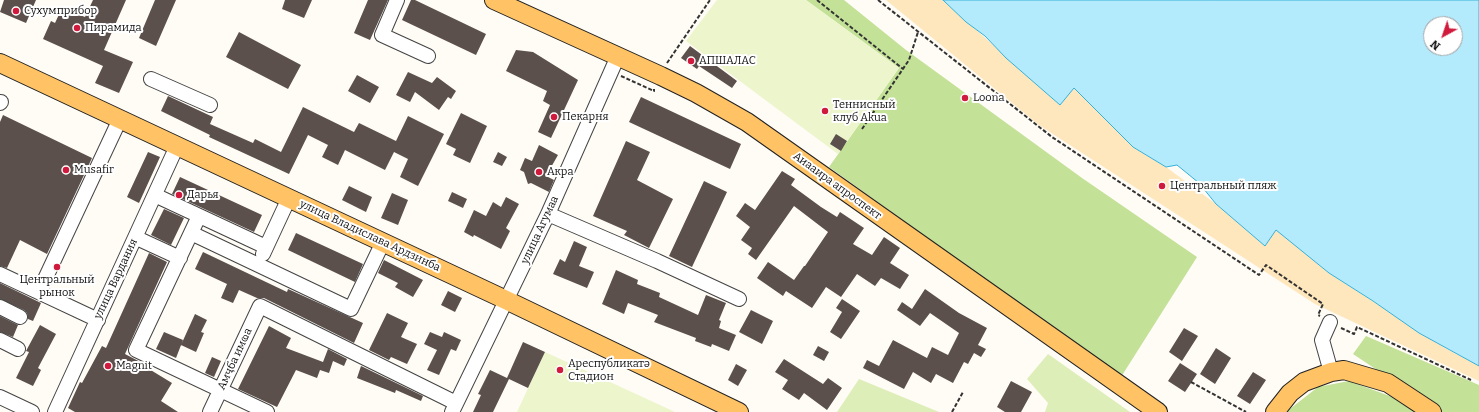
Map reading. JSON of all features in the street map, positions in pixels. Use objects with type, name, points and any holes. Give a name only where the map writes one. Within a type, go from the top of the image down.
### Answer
[{"type":"main road","name":"Аиааира апроспект","points":[[494,0],[615,64],[660,76],[747,122],[1158,412]]},
{"type":"main road","name":"улица Владислава Ардзинба","points":[[0,63],[506,300],[740,412]]},
{"type":"main road","points":[[1275,409],[1290,393],[1304,382],[1331,372],[1344,370],[1358,372],[1388,383],[1432,412]]},
{"type":"street","points":[[397,0],[382,35],[428,56]]},
{"type":"street","name":"улица Агумаа","points":[[455,409],[548,214],[615,64]]},
{"type":"street","points":[[151,79],[210,106]]},
{"type":"street","points":[[39,292],[120,119]]},
{"type":"street","name":"улица Вардания","points":[[55,412],[177,146]]},
{"type":"street","points":[[161,198],[266,247]]},
{"type":"street","points":[[258,264],[289,198]]},
{"type":"street","points":[[548,214],[650,258],[739,299]]},
{"type":"street","points":[[199,216],[136,350],[267,412]]},
{"type":"street","points":[[191,233],[351,309],[383,242]]},
{"type":"street","points":[[141,240],[180,258]]},
{"type":"street","points":[[0,274],[98,320]]},
{"type":"street","name":"Амҷба имҩа","points":[[210,412],[260,306],[455,409]]},
{"type":"street","points":[[0,307],[20,316]]},
{"type":"street","points":[[1330,322],[1322,340],[1331,372]]},
{"type":"street","points":[[0,340],[18,349]]},
{"type":"street","points":[[0,397],[32,412]]},
{"type":"path","points":[[615,64],[654,91],[665,65],[710,0]]},
{"type":"path","points":[[817,0],[903,69]]},
{"type":"path","points":[[878,0],[1052,138],[1259,275],[1266,265],[1323,304],[1318,315],[1354,334],[1357,327],[1471,380]]},
{"type":"path","points":[[862,129],[909,60],[918,32]]},
{"type":"path","points":[[1192,382],[1246,412]]},
{"type":"path","points":[[952,412],[963,392]]},
{"type":"green space","name":"Теннисный клуб Akua","points":[[717,0],[806,0],[899,68],[838,154],[686,41]]},
{"type":"green space","points":[[806,0],[844,0],[906,50],[1082,178],[1197,257],[1121,377],[829,167],[899,68]]},
{"type":"green space","points":[[1366,336],[1479,385],[1479,412],[1440,412],[1353,354]]},
{"type":"green space","name":"Ареспубликатә Стадион","points":[[545,352],[675,412],[517,412]]},
{"type":"green space","points":[[1048,354],[1130,412],[1045,412],[1048,403],[1027,379]]},
{"type":"green space","points":[[859,379],[939,412],[837,412]]},
{"type":"green space","points":[[1349,381],[1395,398],[1415,412],[1286,412],[1318,387]]},
{"type":"sand","name":"Центральный пляж","points":[[886,0],[943,0],[1060,105],[1074,88],[1133,147],[1166,167],[1216,204],[1264,245],[1276,229],[1329,273],[1445,348],[1479,366],[1479,381],[1315,304],[1039,125]]},
{"type":"water","points":[[943,0],[1479,0],[1479,366],[1419,333],[1329,273],[1276,230],[1265,246],[1216,204],[1199,183],[1177,165],[1166,167],[1133,147],[1074,88],[1060,105],[1006,58],[985,36],[966,22]]},
{"type":"building","name":"Сухумприбор","points":[[4,0],[36,0],[26,23],[0,12]]},
{"type":"building","points":[[93,0],[126,0],[104,50],[133,62],[119,93],[95,83],[103,66],[43,39],[51,21],[55,23],[62,8],[85,17]]},
{"type":"building","points":[[155,0],[176,0],[156,46],[139,38]]},
{"type":"building","points":[[285,0],[312,0],[304,18],[282,9]]},
{"type":"building","points":[[368,0],[388,0],[370,40],[354,33]]},
{"type":"building","points":[[411,0],[415,0],[486,34],[476,55],[402,20]]},
{"type":"building","points":[[239,32],[301,65],[288,89],[226,57]]},
{"type":"building","points":[[690,46],[737,81],[732,88],[699,66],[697,69],[681,58]]},
{"type":"building","points":[[516,50],[533,52],[578,80],[551,138],[538,132],[550,105],[543,101],[547,91],[506,71]]},
{"type":"building","points":[[408,72],[432,83],[437,77],[456,91],[451,99],[448,97],[439,110],[415,92],[410,102],[396,95]]},
{"type":"building","points":[[357,75],[379,87],[370,103],[348,91]]},
{"type":"building","points":[[168,96],[213,117],[210,124],[253,143],[255,139],[281,152],[303,107],[354,132],[359,123],[396,141],[408,116],[444,134],[418,186],[400,177],[408,159],[394,152],[385,170],[345,150],[338,165],[322,157],[328,145],[308,135],[289,174],[209,137],[210,135],[161,111]]},
{"type":"building","points":[[641,97],[741,144],[730,169],[629,122]]},
{"type":"building","points":[[461,113],[487,126],[470,163],[453,155],[456,149],[446,144]]},
{"type":"building","points":[[3,115],[92,158],[47,254],[20,240],[7,268],[0,266],[0,122]]},
{"type":"building","points":[[836,134],[847,141],[841,151],[830,144]]},
{"type":"building","points":[[626,141],[650,152],[637,180],[673,199],[649,248],[624,235],[627,231],[593,216]]},
{"type":"building","points":[[539,145],[558,155],[546,176],[554,180],[549,192],[531,183],[528,184],[524,172],[520,170],[525,158],[532,161]]},
{"type":"building","points":[[148,152],[160,157],[139,203],[127,197]]},
{"type":"building","points":[[498,152],[507,157],[502,166],[493,162]]},
{"type":"building","points":[[782,171],[795,179],[791,185],[821,207],[837,217],[840,212],[864,228],[853,244],[872,255],[884,237],[900,248],[890,263],[909,275],[900,289],[881,278],[875,286],[857,274],[841,297],[826,287],[812,308],[786,291],[783,296],[757,278],[768,262],[794,280],[828,232],[794,206],[756,260],[748,254],[752,248],[741,240],[750,227],[736,216],[745,203],[755,210]]},
{"type":"building","points":[[180,177],[262,215],[254,232],[172,194]]},
{"type":"building","points":[[704,181],[727,192],[692,267],[669,256]]},
{"type":"building","points":[[349,186],[372,197],[366,212],[342,200]]},
{"type":"building","points":[[452,192],[467,199],[463,208],[448,201]]},
{"type":"building","points":[[392,193],[408,200],[398,225],[381,218]]},
{"type":"building","points":[[506,197],[519,204],[506,228],[510,231],[501,249],[474,235],[473,237],[464,232],[474,210],[486,216],[493,202],[501,207]]},
{"type":"building","points":[[164,209],[184,218],[171,245],[151,235]]},
{"type":"building","points":[[296,233],[363,264],[355,282],[288,250]]},
{"type":"building","points":[[574,241],[587,247],[579,266],[594,272],[587,288],[553,274],[560,259],[565,262]]},
{"type":"building","points":[[203,252],[287,292],[288,289],[363,323],[354,343],[264,298],[257,298],[239,290],[233,303],[221,298],[227,284],[195,269]]},
{"type":"building","points":[[149,253],[167,262],[125,354],[150,367],[149,369],[172,383],[161,401],[178,412],[75,412],[68,408],[80,382],[82,383],[102,346],[106,348]]},
{"type":"building","points":[[384,260],[423,280],[413,297],[395,287],[398,283],[378,273]]},
{"type":"building","points":[[616,270],[638,280],[637,284],[660,293],[659,297],[698,315],[706,295],[726,303],[719,320],[721,321],[719,328],[736,335],[729,351],[712,344],[711,347],[695,341],[696,338],[654,322],[658,315],[628,303],[624,314],[602,304]]},
{"type":"building","points":[[0,283],[41,303],[33,321],[28,319],[27,313],[24,310],[0,299]]},
{"type":"building","points":[[925,289],[959,313],[987,328],[978,345],[986,349],[981,357],[974,353],[968,364],[964,362],[953,383],[936,374],[931,383],[913,372],[904,389],[863,368],[867,360],[879,366],[893,340],[927,358],[932,347],[948,355],[959,333],[930,313],[920,326],[897,310],[902,302],[912,309]]},
{"type":"building","points":[[448,291],[462,298],[455,312],[441,305]]},
{"type":"building","points":[[842,299],[860,311],[841,339],[830,332],[842,312],[836,308]]},
{"type":"building","points":[[751,310],[773,321],[762,344],[739,332]]},
{"type":"building","points":[[387,313],[408,323],[401,337],[417,344],[407,364],[391,357],[389,360],[369,350]]},
{"type":"building","points":[[195,314],[207,320],[201,332],[204,333],[196,352],[181,345]]},
{"type":"building","points":[[0,316],[18,325],[13,337],[0,332]]},
{"type":"building","points":[[40,325],[56,334],[38,368],[41,370],[33,386],[16,378],[29,352],[26,351]]},
{"type":"building","points":[[269,326],[291,338],[286,348],[323,362],[328,349],[347,359],[344,366],[333,361],[329,373],[320,370],[317,378],[296,370],[277,407],[238,389]]},
{"type":"building","points":[[1184,328],[1198,336],[1182,361],[1169,352]]},
{"type":"building","points":[[164,332],[183,340],[176,358],[156,349]]},
{"type":"building","points":[[430,332],[442,337],[444,332],[461,340],[456,351],[451,349],[439,375],[427,370],[437,350],[424,344]]},
{"type":"building","points":[[523,342],[545,352],[528,388],[509,379],[493,412],[473,412],[481,395],[478,394],[490,370],[507,378]]},
{"type":"building","points":[[818,346],[829,352],[824,361],[813,355]]},
{"type":"building","points":[[1216,348],[1231,358],[1215,384],[1200,374]]},
{"type":"building","points":[[212,357],[221,361],[214,377],[205,373]]},
{"type":"building","points":[[784,359],[823,384],[828,378],[842,388],[827,410],[804,393],[799,400],[782,389],[788,380],[775,372]]},
{"type":"building","points":[[1180,363],[1197,374],[1185,392],[1168,381]]},
{"type":"building","points":[[736,364],[747,370],[738,386],[728,380]]},
{"type":"building","points":[[361,366],[423,396],[421,401],[396,390],[395,393],[357,378]]},
{"type":"building","points":[[1253,372],[1266,380],[1250,404],[1237,396]]},
{"type":"building","points":[[1011,381],[1032,392],[1021,412],[1005,412],[997,407]]},
{"type":"place","name":"Сухумприбор","points":[[16,11]]},
{"type":"place","name":"Пирамида","points":[[77,28]]},
{"type":"place","name":"АПШАЛАС","points":[[691,61]]},
{"type":"place","name":"Loona","points":[[965,98]]},
{"type":"place","name":"Теннисный клуб Akua","points":[[825,111]]},
{"type":"place","name":"Пекарня","points":[[554,117]]},
{"type":"place","name":"Musafir","points":[[66,170]]},
{"type":"place","name":"Акра","points":[[539,172]]},
{"type":"place","name":"Центральный пляж","points":[[1162,186]]},
{"type":"place","name":"Дарья","points":[[179,195]]},
{"type":"place","name":"Центральный рынок","points":[[57,267]]},
{"type":"place","name":"Magnit","points":[[108,366]]},
{"type":"place","name":"Ареспубликатә Стадион","points":[[560,370]]}]
